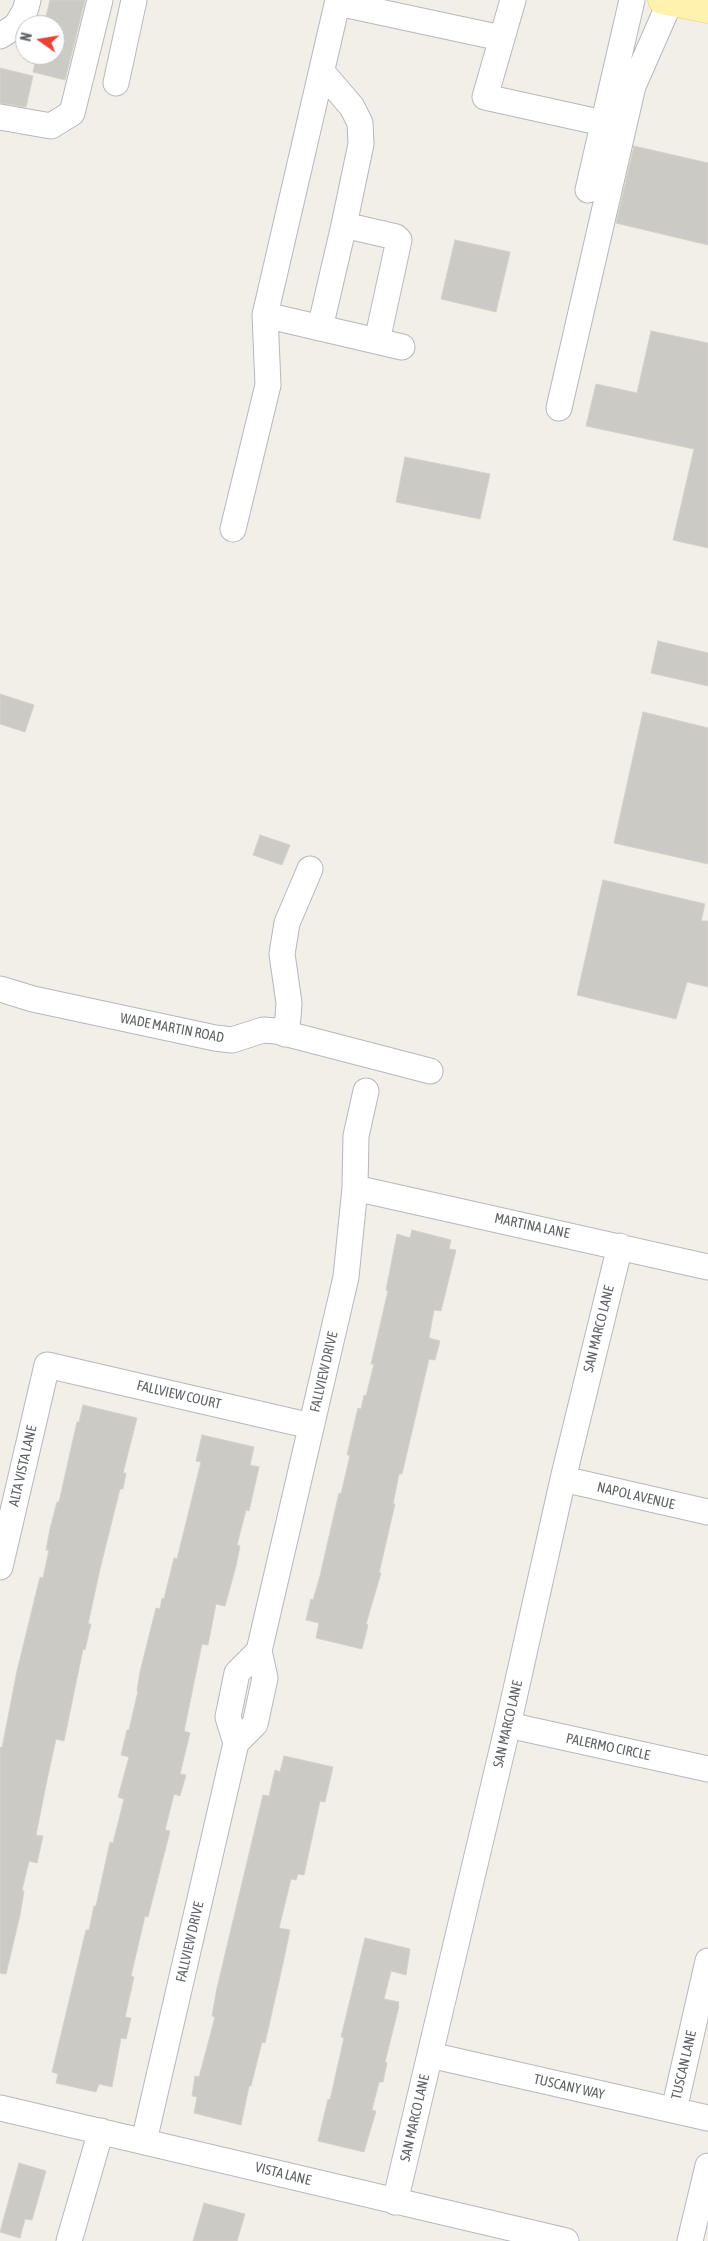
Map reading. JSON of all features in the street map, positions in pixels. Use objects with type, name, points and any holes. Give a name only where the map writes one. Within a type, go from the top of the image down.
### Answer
[{"type":"main road","points":[[666,1],[708,9]]},
{"type":"street","points":[[0,116],[52,126],[72,112],[100,0]]},
{"type":"street","points":[[116,83],[134,0]]},
{"type":"street","points":[[513,0],[485,97],[603,124]]},
{"type":"street","points":[[588,190],[632,0]]},
{"type":"street","points":[[233,529],[268,385],[265,315],[338,1],[501,38]]},
{"type":"street","points":[[559,408],[633,86],[666,1]]},
{"type":"street","points":[[0,36],[16,26],[16,12]]},
{"type":"street","points":[[320,328],[361,144],[360,123],[352,108],[322,72]]},
{"type":"street","points":[[344,225],[396,237],[399,240],[377,341]]},
{"type":"street","points":[[265,315],[402,347]]},
{"type":"street","points":[[285,1034],[288,1003],[282,954],[287,923],[310,870]]},
{"type":"street","name":"WADE MARTIN ROAD","points":[[0,990],[32,999],[216,1038],[232,1040],[263,1030],[285,1034],[430,1071]]},
{"type":"street","name":"FALLVIEW DRIVE","points":[[144,2141],[236,1743],[256,1724],[266,1678],[260,1651],[346,1277],[355,1188],[356,1136],[366,1091]]},
{"type":"street","name":"MARTINA LANE","points":[[355,1188],[708,1267]]},
{"type":"street","name":"SAN MARCO LANE","points":[[396,2202],[508,1725],[563,1479],[620,1246]]},
{"type":"street","name":"FALLVIEW COURT","points":[[47,1365],[312,1426]]},
{"type":"street","name":"ALTA VISTA LANE","points":[[0,1567],[47,1365]]},
{"type":"street","name":"NAPOL AVENUE","points":[[563,1479],[708,1512]]},
{"type":"street","name":"PALERMO CIRCLE","points":[[508,1725],[708,1769]]},
{"type":"street","name":"TUSCAN LANE","points":[[674,2110],[708,1961]]},
{"type":"street","name":"TUSCANY WAY","points":[[430,2055],[708,2118]]},
{"type":"street","name":"VISTA LANE","points":[[0,2108],[566,2241]]},
{"type":"street","points":[[69,2241],[101,2131]]},
{"type":"street","points":[[690,2241],[708,2166]]},
{"type":"building","points":[[50,0],[85,0],[65,80],[33,72],[35,65],[65,65],[65,15],[46,15]]},
{"type":"building","points":[[0,68],[33,76],[26,107],[0,103]]},
{"type":"building","points":[[634,146],[708,163],[708,245],[616,223]]},
{"type":"building","points":[[455,240],[510,252],[496,312],[441,299]]},
{"type":"building","points":[[651,331],[708,343],[708,548],[673,540],[694,449],[586,426],[596,384],[637,393]]},
{"type":"building","points":[[405,457],[490,474],[480,519],[396,502]]},
{"type":"building","points":[[658,641],[708,653],[708,686],[651,673]]},
{"type":"building","points":[[0,694],[34,705],[25,732],[0,724]]},
{"type":"building","points":[[643,712],[708,728],[708,864],[614,843]]},
{"type":"building","points":[[260,835],[290,845],[282,865],[253,855]]},
{"type":"building","points":[[603,880],[705,904],[701,921],[708,921],[708,987],[687,982],[676,1019],[577,995]]},
{"type":"building","points":[[412,1230],[451,1240],[449,1249],[456,1250],[441,1311],[434,1310],[429,1338],[440,1341],[435,1360],[429,1359],[402,1474],[399,1474],[393,1504],[395,1504],[379,1573],[381,1573],[366,1624],[368,1625],[362,1649],[316,1638],[319,1623],[306,1620],[311,1599],[313,1600],[320,1576],[339,1493],[341,1494],[350,1455],[347,1455],[358,1408],[361,1409],[364,1395],[366,1396],[374,1364],[371,1364],[388,1291],[386,1290],[397,1234],[410,1238]]},
{"type":"building","points":[[83,1405],[137,1418],[123,1473],[126,1473],[123,1489],[120,1489],[100,1569],[88,1624],[91,1624],[85,1650],[83,1649],[64,1741],[56,1739],[36,1835],[43,1836],[37,1863],[29,1861],[22,1890],[24,1891],[20,1915],[6,1974],[0,1973],[0,1747],[2,1748],[17,1671],[40,1577],[43,1578],[49,1550],[46,1550],[50,1529],[57,1502],[59,1502],[77,1422],[79,1422]]},
{"type":"building","points":[[202,1435],[254,1447],[250,1465],[259,1467],[249,1511],[246,1510],[237,1545],[240,1546],[225,1606],[216,1604],[208,1645],[202,1644],[184,1731],[190,1733],[180,1774],[186,1775],[180,1796],[174,1794],[165,1830],[170,1831],[148,1917],[145,1916],[131,1976],[134,1977],[125,2017],[131,2018],[126,2039],[121,2038],[112,2087],[99,2084],[96,2092],[56,2083],[58,2074],[52,2072],[86,1930],[89,1930],[94,1906],[96,1906],[110,1842],[113,1843],[124,1799],[118,1797],[129,1757],[121,1755],[127,1730],[129,1730],[138,1691],[140,1672],[156,1608],[160,1609],[174,1558],[177,1559],[201,1462],[196,1461]]},
{"type":"building","points":[[284,1756],[333,1767],[325,1802],[320,1801],[304,1875],[298,1874],[296,1880],[291,1879],[279,1928],[290,1930],[265,2043],[262,2042],[251,2086],[249,2086],[241,2125],[194,2113],[197,2097],[192,2096],[195,2076],[199,2077],[215,2017],[212,2016],[217,1988],[263,1795],[269,1796],[275,1770],[280,1772]]},
{"type":"building","points":[[365,1938],[410,1949],[406,1975],[391,1971],[384,1999],[399,2002],[399,2006],[385,2062],[387,2063],[383,2082],[379,2082],[372,2110],[376,2111],[364,2152],[318,2141],[328,2099],[330,2100],[344,2038],[341,2037]]},
{"type":"building","points":[[19,2163],[46,2171],[32,2220],[25,2219],[20,2238],[0,2232]]},
{"type":"building","points":[[204,2203],[245,2214],[237,2241],[193,2241]]}]
